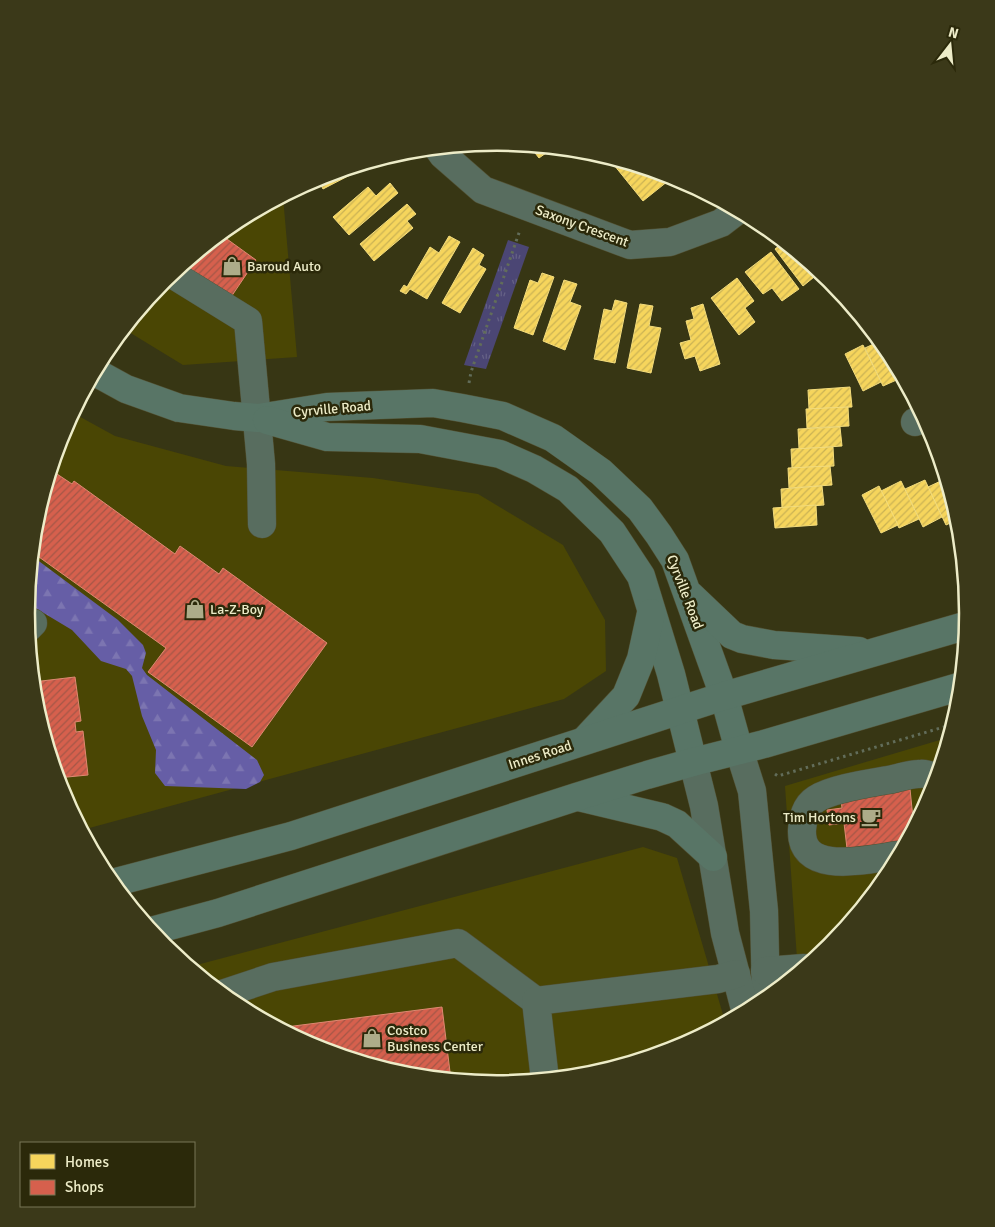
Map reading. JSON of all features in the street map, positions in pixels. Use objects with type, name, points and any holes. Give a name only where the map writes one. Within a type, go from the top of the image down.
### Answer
[{"type":"main road","name":"Cyrville Road","points":[[101,375],[126,388],[179,408],[258,418],[327,437],[420,439],[500,454],[534,469],[568,489],[612,532],[641,576],[670,674],[692,762]]},
{"type":"main road","name":"Cyrville Road","points":[[258,418],[327,407],[433,404],[503,416],[553,438],[601,472],[640,509],[675,560],[724,696],[739,750]]},
{"type":"main road","points":[[688,594],[732,635],[742,639],[774,645],[876,653]]},
{"type":"main road","points":[[584,741],[626,696],[641,659],[652,611]]},
{"type":"main road","name":"Innes Road","points":[[121,881],[291,836],[724,696],[960,628]]},
{"type":"main road","points":[[159,929],[218,913],[576,797],[692,762],[764,744],[954,688]]},
{"type":"main road","points":[[576,797],[662,817],[677,824],[712,857]]},
{"type":"street","name":"Saxony Crescent","points":[[443,154],[483,190],[630,245],[670,242],[721,223],[732,215]]},
{"type":"street","points":[[179,278],[248,320],[258,418],[262,524]]},
{"type":"street","name":"Cyrville Road","points":[[739,750],[752,791],[764,911],[766,990]]},
{"type":"street","name":"Cyrville Road","points":[[692,762],[704,806],[725,933],[744,1005]]},
{"type":"street","points":[[891,856],[854,861],[826,861],[817,858],[804,846],[802,828],[806,811],[815,800],[850,787],[919,774],[930,776]]},
{"type":"street","points":[[231,991],[273,977],[458,943],[536,1001],[718,979],[736,974]]},
{"type":"street","points":[[765,971],[792,969]]},
{"type":"street","points":[[536,1001],[544,1073]]},
{"type":"path","points":[[462,408],[469,388],[471,372],[528,207]]},
{"type":"path","points":[[739,750],[778,776],[946,726]]},
{"type":"shaded area","points":[[284,204],[297,357],[183,365],[130,333],[170,286],[193,266],[241,229]]},
{"type":"shaded area","points":[[79,417],[115,436],[226,466],[373,478],[478,494],[563,545],[605,620],[606,671],[564,699],[88,828],[70,790],[51,733],[39,674],[35,614],[36,583],[44,523],[60,465]]},
{"type":"shaded area","points":[[942,739],[925,790],[898,845],[882,870],[864,895],[825,941],[797,965],[785,786]]},
{"type":"shaded area","points":[[643,847],[677,858],[724,1017],[674,1041],[617,1060],[588,1067],[528,1075],[467,1075],[407,1067],[378,1060],[321,1041],[266,1014],[241,998],[198,965]]},
{"type":"green space","points":[[508,240],[529,247],[486,369],[464,365]]},
{"type":"green space","points":[[38,561],[118,620],[143,645],[146,653],[142,668],[147,675],[257,760],[264,775],[260,782],[246,789],[165,786],[155,773],[156,750],[142,716],[132,676],[126,669],[101,661],[72,630],[35,608]]},
{"type":"building: Homes","points":[[535,153],[545,154],[539,158]]},
{"type":"building: Homes","points":[[615,167],[666,183],[643,201]]},
{"type":"building: Homes","points":[[346,177],[323,189],[321,186]]},
{"type":"building: Homes","points":[[390,183],[398,193],[349,235],[333,217],[368,187],[376,196]]},
{"type":"building: Homes","points":[[407,204],[416,214],[407,221],[413,228],[374,261],[360,244]]},
{"type":"building: Homes","points":[[449,236],[460,242],[427,299],[410,289],[406,294],[400,291],[404,285],[407,287],[430,247],[439,253]]},
{"type":"building: Homes","points":[[778,246],[814,277],[803,286],[775,249]]},
{"type":"building: Homes","points":[[473,248],[484,255],[479,265],[486,269],[460,313],[442,303]]},
{"type":"building: Homes","points":[[771,252],[799,289],[782,301],[772,288],[763,294],[745,272]]},
{"type":"building: Homes","points":[[542,273],[554,277],[533,335],[514,328],[530,280],[538,283]]},
{"type":"building: Homes","points":[[737,278],[754,301],[745,308],[755,322],[739,335],[711,298]]},
{"type":"building: Homes","points":[[564,280],[577,284],[570,302],[581,306],[565,350],[543,341]]},
{"type":"building: Homes","points":[[615,300],[627,303],[615,363],[594,359],[604,309],[612,311]]},
{"type":"building: Homes","points":[[640,304],[653,306],[649,326],[661,328],[651,373],[627,368]]},
{"type":"building: Homes","points":[[703,304],[720,364],[700,371],[695,356],[685,359],[680,343],[691,340],[686,321],[694,319],[691,308]]},
{"type":"building: Homes","points":[[873,344],[897,380],[883,386],[865,348]]},
{"type":"building: Homes","points":[[863,345],[881,382],[863,391],[845,354]]},
{"type":"building: Homes","points":[[850,387],[852,407],[809,409],[808,390]]},
{"type":"building: Homes","points":[[848,407],[849,426],[807,428],[806,409]]},
{"type":"building: Homes","points":[[840,427],[842,446],[799,449],[798,429]]},
{"type":"building: Homes","points":[[833,447],[834,466],[792,468],[791,449]]},
{"type":"building: Homes","points":[[830,466],[832,485],[789,488],[788,468]]},
{"type":"building: Homes","points":[[925,480],[942,517],[923,527],[905,489]]},
{"type":"building: Homes","points":[[901,481],[919,519],[899,528],[881,491]]},
{"type":"building: Homes","points":[[940,481],[951,523],[946,525],[928,487]]},
{"type":"building: Homes","points":[[822,486],[824,505],[782,508],[781,489]]},
{"type":"building: Homes","points":[[879,486],[898,525],[881,533],[862,495]]},
{"type":"building: Homes","points":[[816,505],[817,525],[775,528],[773,508]]},
{"type":"building: Shops","points":[[227,239],[256,260],[231,297],[190,268]]},
{"type":"building: Shops","name":"La-Z-Boy","points":[[57,474],[72,484],[74,481],[175,554],[180,546],[219,574],[223,568],[327,643],[252,747],[148,672],[166,648],[39,557],[44,523]]},
{"type":"building: Shops","points":[[75,677],[81,721],[75,722],[76,732],[83,731],[88,775],[65,777],[51,733],[40,681]]},
{"type":"building: Shops","name":"Tim Hortons","points":[[910,789],[913,816],[894,851],[848,857],[844,823],[829,825],[827,810],[842,808],[841,801],[866,794]]},
{"type":"building: Shops","name":"Costco Business Center","points":[[442,1007],[450,1073],[407,1067],[378,1060],[321,1041],[290,1026]]},
{"type":"place","name":"Baroud Auto","points":[[232,266]]},
{"type":"place","name":"La-Z-Boy","points":[[195,609]]},
{"type":"place","name":"Tim Hortons","points":[[871,817]]},
{"type":"place","name":"Costco Business Center","points":[[372,1038]]}]
